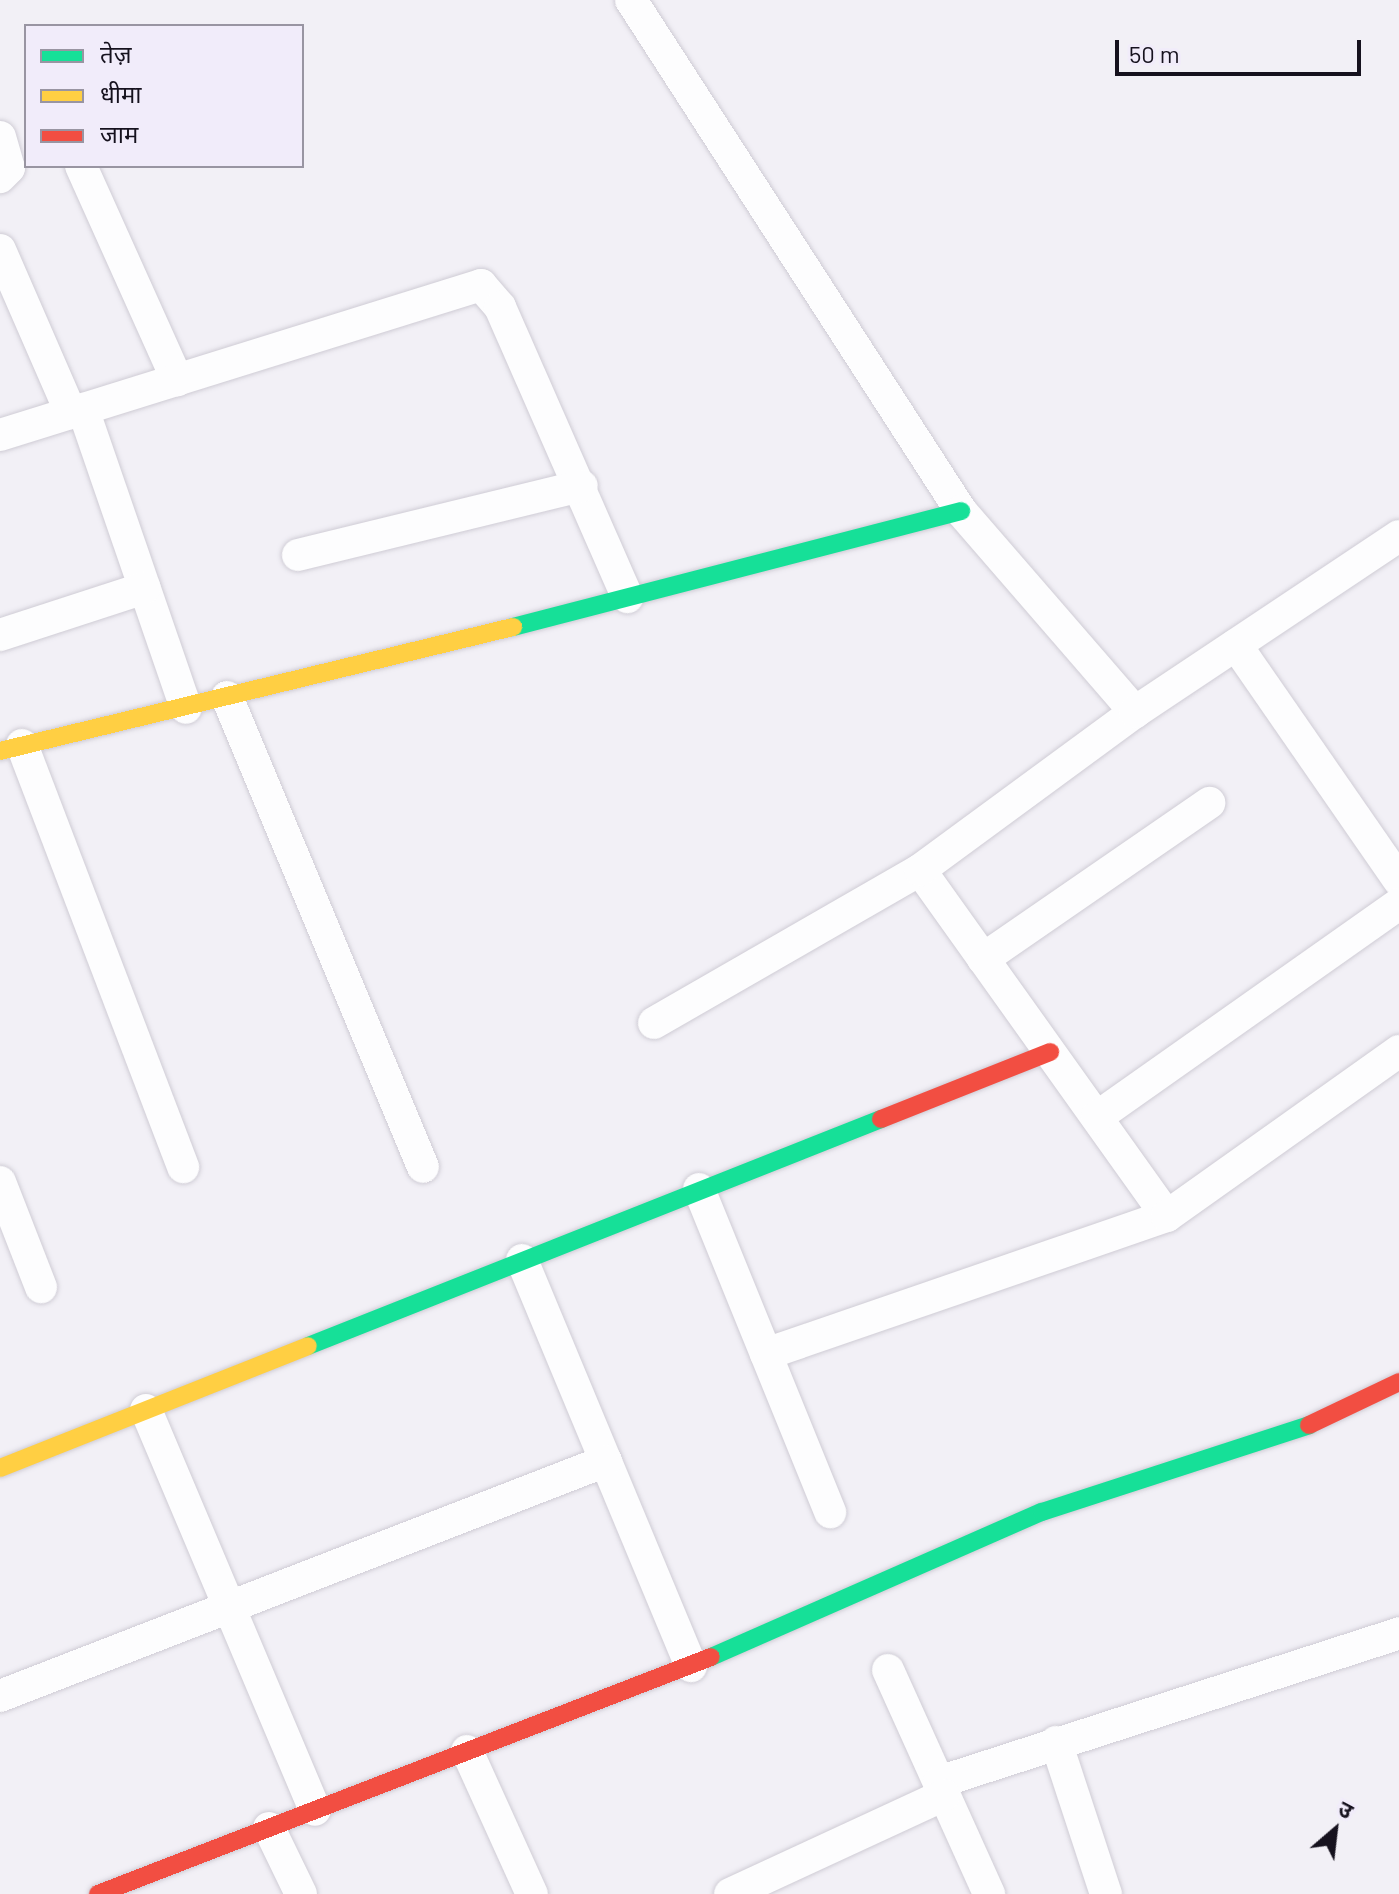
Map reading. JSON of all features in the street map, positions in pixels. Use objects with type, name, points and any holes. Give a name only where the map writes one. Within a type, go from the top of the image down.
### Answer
[{"type":"street","points":[[631,0],[961,511],[1135,712]]},
{"type":"street","points":[[0,137],[12,169]]},
{"type":"street","points":[[82,168],[177,380]]},
{"type":"street","points":[[0,250],[77,411],[145,588],[186,708]]},
{"type":"street","points":[[0,435],[481,285],[500,307],[582,486],[627,597]]},
{"type":"street","points":[[298,555],[582,486]]},
{"type":"street","points":[[183,1167],[11,748],[186,708],[961,511]]},
{"type":"street","points":[[654,1023],[920,870],[1135,712],[1397,543]]},
{"type":"street","points":[[0,635],[145,588]]},
{"type":"street","points":[[1236,645],[1399,880]]},
{"type":"street","points":[[227,697],[423,1167]]},
{"type":"street","points":[[983,959],[1209,803]]},
{"type":"street","points":[[920,870],[1167,1216]]},
{"type":"street","points":[[1097,1117],[1399,904]]},
{"type":"street","points":[[766,1354],[1167,1216],[1399,1051]]},
{"type":"street","points":[[0,1468],[1050,1052]]},
{"type":"street","points":[[0,1182],[9,1229],[41,1287]]},
{"type":"street","points":[[699,1189],[830,1512]]},
{"type":"street","points":[[522,1260],[691,1666]]},
{"type":"street","points":[[114,1891],[315,1810],[691,1666],[1042,1512],[1309,1425],[1399,1382]]},
{"type":"street","points":[[146,1410],[315,1810]]},
{"type":"street","points":[[0,1696],[606,1461]]},
{"type":"street","points":[[730,1894],[942,1789],[1056,1742],[1399,1633]]},
{"type":"street","points":[[888,1670],[989,1894]]},
{"type":"street","points":[[1056,1742],[1106,1894]]},
{"type":"street","points":[[467,1751],[532,1894]]},
{"type":"street","points":[[269,1828],[301,1894]]},
{"type":"traffic: fast","points":[[513,627],[961,511]]},
{"type":"traffic: fast","points":[[308,1346],[881,1119]]},
{"type":"traffic: fast","points":[[711,1657],[1042,1512],[1309,1425]]},
{"type":"traffic: slow","points":[[0,751],[513,627]]},
{"type":"traffic: slow","points":[[0,1468],[308,1346]]},
{"type":"traffic: jam","points":[[881,1119],[1050,1052]]},
{"type":"traffic: jam","points":[[1309,1425],[1399,1382]]},
{"type":"traffic: jam","points":[[98,1894],[711,1657]]}]
